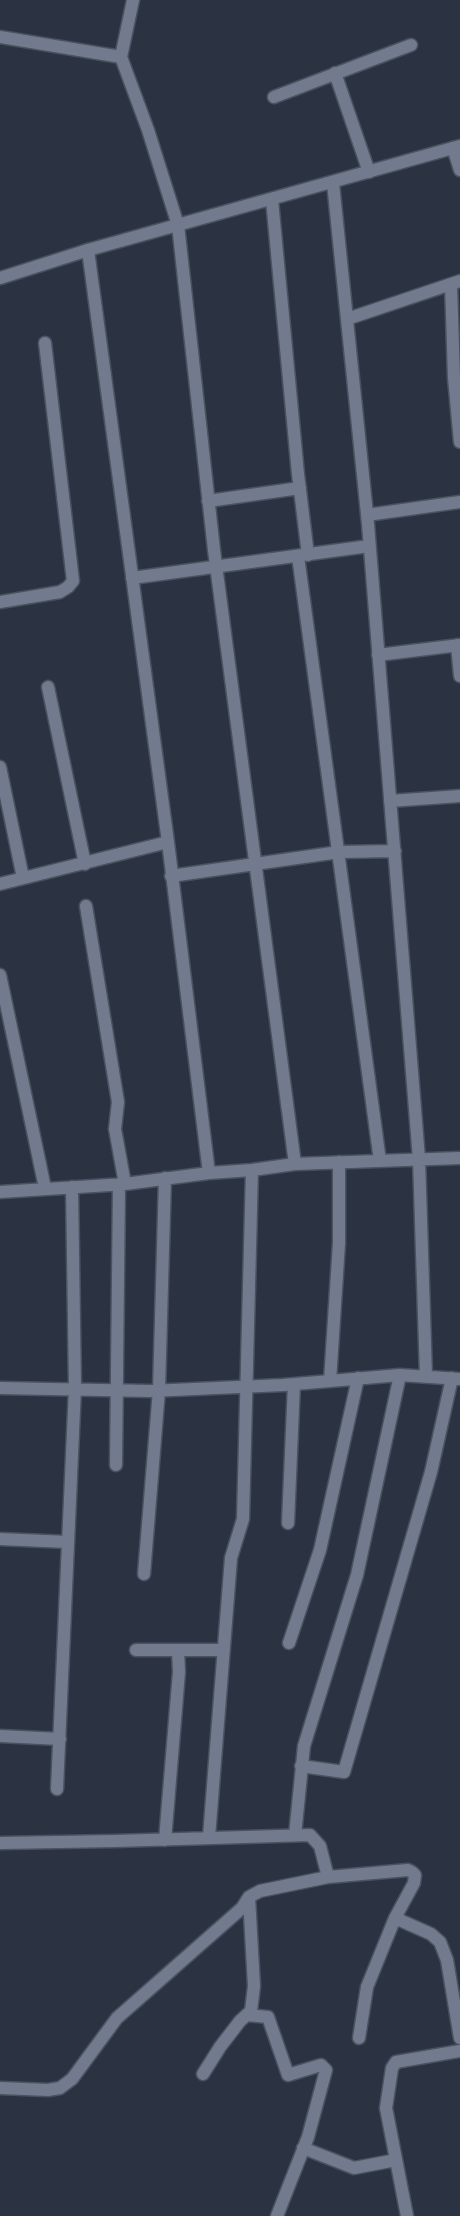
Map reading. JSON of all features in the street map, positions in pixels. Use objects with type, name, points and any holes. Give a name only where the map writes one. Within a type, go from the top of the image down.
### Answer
[{"type":"street","points":[[133,0],[121,58],[148,130],[178,225],[216,566],[295,1164]]},
{"type":"street","points":[[0,37],[121,58]]},
{"type":"street","points":[[274,97],[410,45]]},
{"type":"street","points":[[335,73],[369,172]]},
{"type":"street","points":[[0,278],[88,250],[333,183],[456,147],[460,170]]},
{"type":"street","points":[[333,183],[367,515],[395,851],[419,1160],[426,1376]]},
{"type":"street","points":[[272,200],[300,488],[303,555],[380,1161]]},
{"type":"street","points":[[88,250],[168,842],[209,1173]]},
{"type":"street","points":[[347,319],[456,282],[454,378],[460,442]]},
{"type":"street","points":[[0,602],[60,592],[73,581],[45,343]]},
{"type":"street","points":[[208,501],[300,488]]},
{"type":"street","points":[[367,515],[460,502]]},
{"type":"street","points":[[132,578],[369,546]]},
{"type":"street","points":[[378,655],[459,645],[460,676]]},
{"type":"street","points":[[48,687],[85,864]]},
{"type":"street","points":[[0,767],[23,878]]},
{"type":"street","points":[[390,801],[460,796]]},
{"type":"street","points":[[0,884],[168,842]]},
{"type":"street","points":[[171,876],[340,852],[395,851]]},
{"type":"street","points":[[86,906],[118,1102],[115,1129],[122,1184],[116,1465]]},
{"type":"street","points":[[0,975],[45,1188]]},
{"type":"street","points":[[0,1192],[122,1184],[295,1164],[460,1158]]},
{"type":"street","points":[[330,1381],[339,1244],[339,1162]]},
{"type":"street","points":[[209,1838],[231,1558],[243,1519],[248,1386],[252,1170]]},
{"type":"street","points":[[144,1574],[159,1390],[165,1178]]},
{"type":"street","points":[[57,1789],[75,1388],[72,1187]]},
{"type":"street","points":[[295,1835],[304,1746],[357,1575],[400,1375]]},
{"type":"street","points":[[0,1388],[159,1390],[294,1384],[400,1375],[456,1379],[344,1772],[302,1766]]},
{"type":"street","points":[[289,1643],[320,1550],[358,1378]]},
{"type":"street","points":[[288,1523],[294,1384]]},
{"type":"street","points":[[0,1539],[68,1542]]},
{"type":"street","points":[[136,1650],[223,1650]]},
{"type":"street","points":[[165,1840],[178,1672],[178,1650]]},
{"type":"street","points":[[0,1736],[60,1739]]},
{"type":"street","points":[[0,1842],[165,1840],[310,1835],[320,1846],[328,1877]]},
{"type":"street","points":[[0,2088],[48,2090],[60,2088],[72,2079],[117,2018],[242,1908],[249,1897],[260,1891],[328,1877],[412,1872],[415,1875],[414,1884],[395,1918],[368,1987],[359,2038]]},
{"type":"street","points":[[202,2074],[220,2047],[251,2011],[254,1986],[249,1897]]},
{"type":"street","points":[[395,1918],[431,1934],[440,1942],[447,1960],[460,2038]]},
{"type":"street","points":[[246,2015],[268,2017],[288,2075],[321,2065],[326,2070],[304,2148],[277,2216]]},
{"type":"street","points":[[407,2216],[386,2108],[393,2064],[460,2051]]},
{"type":"street","points":[[304,2148],[354,2168],[396,2160]]}]
